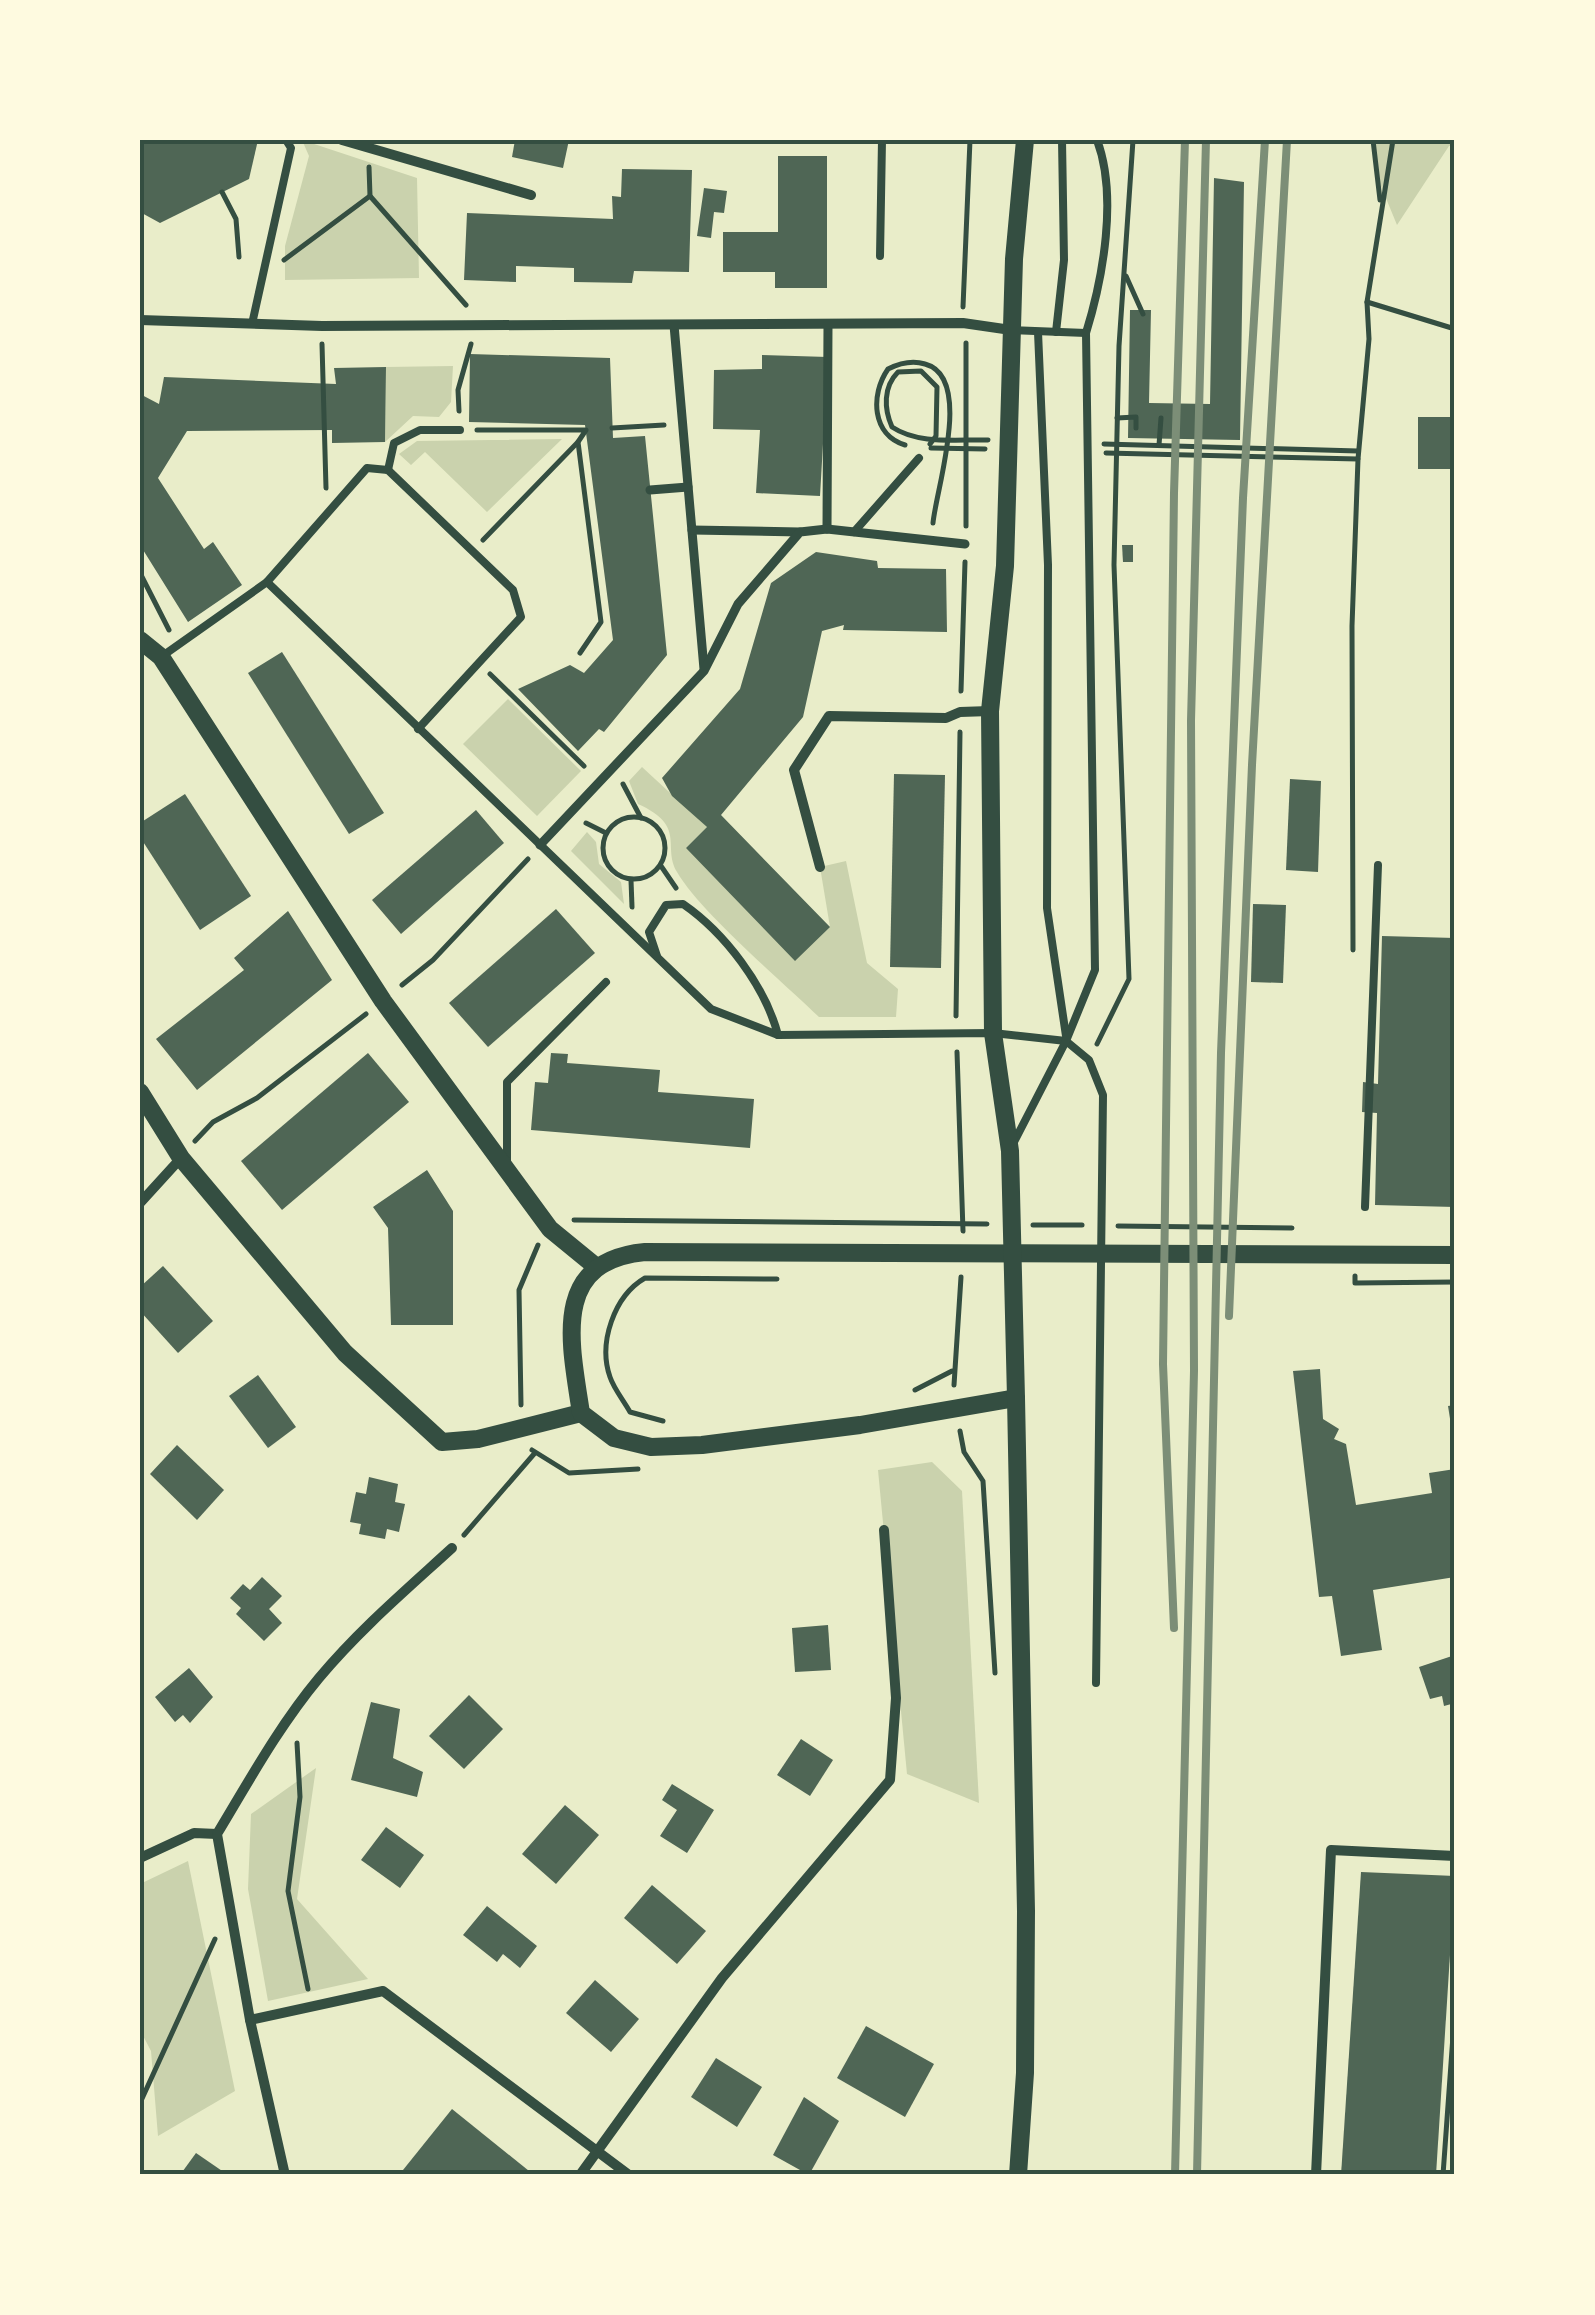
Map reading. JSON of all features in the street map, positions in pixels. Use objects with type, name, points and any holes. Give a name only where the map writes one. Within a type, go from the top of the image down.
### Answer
[{"type":"street","points":[[342,140],[531,195]]},
{"type":"street","points":[[1018,2175],[1026,2073],[1026,1911],[1010,1151],[993,1032],[990,712],[1005,566],[1011,330],[1025,140]]},
{"type":"street","points":[[140,320],[322,326],[963,323],[1011,330]]},
{"type":"street","points":[[674,325],[704,672]]},
{"type":"street","points":[[827,529],[828,325]]},
{"type":"street","points":[[650,490],[688,487]]},
{"type":"street","points":[[692,530],[827,529],[965,544]]},
{"type":"street","points":[[540,846],[704,672],[738,604],[800,532]]},
{"type":"street","points":[[140,640],[169,652],[382,1001],[550,1229],[594,1265]]},
{"type":"street","points":[[820,867],[794,770],[829,716],[946,718],[960,712],[990,712]]},
{"type":"street","points":[[140,1092],[181,1158],[345,1353],[442,1442],[478,1440],[580,1413]]},
{"type":"street","points":[[140,1203],[181,1158]]},
{"type":"street","points":[[1016,1398],[722,1442],[650,1446],[614,1438],[580,1413],[573,1313],[579,1285],[594,1265],[618,1254],[658,1252],[962,1257],[1455,1255]]},
{"type":"street","points":[[580,2175],[722,1978],[890,1780],[896,1698],[884,1530]]},
{"type":"street","points":[[284,2175],[250,2020],[217,1834],[296,1710],[376,1617],[452,1548]]},
{"type":"street","points":[[140,1858],[194,1833],[217,1834]]},
{"type":"street","points":[[1316,2175],[1331,1850],[1455,1856]]},
{"type":"street","points":[[250,2020],[383,1991],[629,2175]]},
{"type":"lane","points":[[252,324],[291,148],[286,140]]},
{"type":"lane","points":[[880,256],[882,140]]},
{"type":"lane","points":[[1056,332],[1064,260],[1062,140]]},
{"type":"lane","points":[[1010,1151],[1066,1041],[1095,970],[1086,334],[1104,274],[1104,159],[1097,140]]},
{"type":"lane","points":[[1011,330],[1086,334]]},
{"type":"lane","points":[[1038,332],[1048,565],[1048,908],[1066,1041]]},
{"type":"lane","points":[[388,470],[394,443],[420,430],[460,430]]},
{"type":"lane","points":[[854,532],[922,455]]},
{"type":"lane","points":[[169,652],[267,582],[366,468],[388,470],[513,590],[521,616],[418,729]]},
{"type":"lane","points":[[267,582],[711,1009],[778,1036],[993,1032],[1066,1041],[1089,1060],[1103,1095],[1096,1683]]},
{"type":"lane","points":[[1365,1207],[1378,864]]},
{"type":"lane","points":[[658,957],[649,932],[655,917],[666,905],[682,904],[752,977],[770,1005],[778,1036]]},
{"type":"lane","points":[[507,1170],[507,1082],[606,982]]},
{"type":"path","points":[[1089,1060],[1129,979],[1114,565],[1117,418],[1133,140]]},
{"type":"path","points":[[1373,140],[1380,202]]},
{"type":"path","points":[[1341,458],[1358,459],[1369,339],[1367,302],[1380,202],[1393,140]]},
{"type":"path","points":[[368,148],[370,196],[480,326],[458,390],[460,430],[586,430],[472,551]]},
{"type":"path","points":[[222,192],[236,218],[239,257]]},
{"type":"path","points":[[262,276],[370,196]]},
{"type":"path","points":[[1126,275],[1143,314]]},
{"type":"path","points":[[1367,302],[1455,330]]},
{"type":"path","points":[[322,326],[327,511]]},
{"type":"path","points":[[922,455],[936,436],[939,398],[930,377],[910,370],[898,372],[888,389],[887,416],[892,427],[917,438],[1006,441]]},
{"type":"path","points":[[949,396],[945,461],[932,528],[965,544]]},
{"type":"path","points":[[1117,418],[1136,417],[1136,428]]},
{"type":"path","points":[[1159,455],[1161,418]]},
{"type":"path","points":[[612,428],[682,423]]},
{"type":"path","points":[[578,442],[601,622],[580,653]]},
{"type":"path","points":[[1102,444],[1359,451]]},
{"type":"path","points":[[586,500],[595,499]]},
{"type":"path","points":[[957,1408],[952,1371],[962,1257],[956,1035],[966,566]]},
{"type":"path","points":[[140,572],[169,652]]},
{"type":"path","points":[[479,662],[584,766]]},
{"type":"path","points":[[615,768],[641,818],[664,838],[664,858],[652,875],[631,880],[606,863],[603,843],[612,825],[641,818]]},
{"type":"path","points":[[648,1463],[634,1472],[569,1472],[534,1454],[520,1404],[519,1290],[534,1250],[550,1229],[580,1217],[998,1224]]},
{"type":"path","points":[[1018,1224],[1098,1226]]},
{"type":"path","points":[[1118,1226],[1296,1228]]},
{"type":"path","points":[[657,1279],[644,1278],[631,1286],[614,1311],[606,1349],[610,1376],[630,1412],[664,1422]]},
{"type":"path","points":[[900,1398],[952,1371]]},
{"type":"path","points":[[452,1548],[534,1454]]},
{"type":"path","points":[[296,1710],[300,1797],[288,1891],[312,2007]]},
{"type":"path","points":[[140,2103],[230,1905]]},
{"type":"path","points":[[1444,2175],[1455,2008]]},
{"type":"green space","points":[[302,140],[417,178],[419,278],[285,280],[285,246],[309,156]]},
{"type":"green space","points":[[1375,140],[1455,140],[1455,146],[1449,146],[1397,225],[1374,169]]},
{"type":"green space","points":[[453,366],[451,402],[439,417],[413,416],[385,442],[386,367]]},
{"type":"green space","points":[[562,439],[487,512],[425,452],[411,465],[399,454],[417,441]]},
{"type":"green space","points":[[508,699],[581,771],[537,816],[463,744]]},
{"type":"green space","points":[[642,767],[707,827],[686,848],[830,927],[820,867],[846,861],[867,963],[898,989],[896,1017],[819,1017],[723,926],[677,872],[663,820],[638,804],[629,781]]},
{"type":"green space","points":[[587,832],[596,842],[599,864],[621,882],[624,904],[571,851]]},
{"type":"green space","points":[[932,1462],[962,1491],[979,1803],[907,1774],[878,1470]]},
{"type":"green space","points":[[316,1768],[297,1899],[368,1979],[268,2001],[248,1889],[251,1814]]},
{"type":"green space","points":[[188,1861],[235,2091],[158,2136],[151,2051],[140,2030],[140,1884]]},
{"type":"building","points":[[140,140],[258,140],[249,179],[160,223],[140,212]]},
{"type":"building","points":[[515,140],[569,140],[563,168],[512,157]]},
{"type":"building","points":[[778,156],[827,156],[827,288],[775,288],[775,272],[723,272],[723,232],[778,232]]},
{"type":"building","points":[[622,169],[692,170],[689,272],[634,271],[632,283],[574,282],[574,268],[516,266],[516,282],[464,280],[467,213],[613,219],[612,196],[621,197]]},
{"type":"building","points":[[1214,178],[1244,182],[1240,440],[1128,438],[1130,310],[1151,310],[1149,403],[1210,404]]},
{"type":"building","points":[[704,188],[727,191],[724,213],[714,212],[711,238],[697,236]]},
{"type":"building","points":[[470,354],[610,358],[613,438],[645,436],[667,655],[604,732],[599,729],[578,751],[518,689],[570,665],[584,673],[613,640],[585,425],[469,422]]},
{"type":"building","points":[[762,355],[828,357],[820,496],[756,493],[760,430],[713,429],[714,370],[762,369]]},
{"type":"building","points":[[386,367],[385,442],[332,443],[332,430],[187,431],[158,478],[204,549],[213,542],[242,585],[188,622],[140,545],[140,394],[159,404],[164,377],[336,384],[334,368]]},
{"type":"building","points":[[1418,417],[1455,417],[1455,469],[1418,469]]},
{"type":"building","points":[[1122,545],[1133,545],[1133,562],[1123,562]]},
{"type":"building","points":[[816,552],[877,561],[878,568],[946,569],[947,632],[843,630],[844,625],[822,631],[803,717],[721,815],[830,927],[795,961],[686,848],[707,827],[672,796],[662,778],[740,689],[771,583]]},
{"type":"building","points":[[282,652],[384,813],[349,834],[248,673]]},
{"type":"building","points":[[894,774],[945,775],[941,968],[890,967]]},
{"type":"building","points":[[1290,779],[1321,781],[1318,872],[1286,870]]},
{"type":"building","points":[[185,794],[251,896],[200,930],[140,837],[140,823]]},
{"type":"building","points":[[476,810],[504,843],[401,934],[372,900]]},
{"type":"building","points":[[1253,904],[1286,905],[1283,983],[1251,982]]},
{"type":"building","points":[[556,909],[595,953],[488,1047],[449,1003]]},
{"type":"building","points":[[288,911],[332,980],[197,1090],[156,1039],[244,970],[234,958]]},
{"type":"building","points":[[1382,936],[1455,938],[1455,1207],[1375,1205],[1377,1113],[1362,1112],[1363,1082],[1378,1084]]},
{"type":"building","points":[[368,1053],[409,1102],[282,1210],[241,1161]]},
{"type":"building","points":[[551,1053],[568,1054],[567,1063],[660,1070],[658,1092],[754,1099],[750,1148],[531,1130],[535,1082],[548,1083]]},
{"type":"building","points":[[427,1170],[453,1211],[453,1325],[391,1325],[388,1228],[373,1207]]},
{"type":"building","points":[[163,1266],[213,1321],[178,1353],[140,1311],[140,1287]]},
{"type":"building","points":[[1320,1369],[1323,1419],[1339,1429],[1334,1439],[1346,1444],[1356,1505],[1432,1493],[1429,1473],[1455,1469],[1455,1577],[1373,1590],[1382,1650],[1341,1656],[1332,1596],[1319,1597],[1293,1371]]},
{"type":"building","points":[[258,1375],[296,1427],[268,1448],[229,1396]]},
{"type":"building","points":[[1455,1405],[1455,1437],[1453,1438],[1448,1406]]},
{"type":"building","points":[[177,1445],[224,1490],[197,1520],[150,1474]]},
{"type":"building","points":[[369,1477],[398,1484],[395,1502],[405,1504],[399,1532],[387,1529],[385,1539],[359,1534],[361,1524],[350,1522],[356,1492],[366,1494]]},
{"type":"building","points":[[262,1577],[282,1596],[269,1609],[282,1623],[264,1641],[236,1614],[241,1608],[230,1598],[243,1584],[250,1590]]},
{"type":"building","points":[[828,1625],[831,1670],[795,1672],[792,1628]]},
{"type":"building","points":[[1455,1655],[1455,1703],[1444,1706],[1442,1696],[1430,1699],[1419,1667]]},
{"type":"building","points":[[189,1668],[213,1697],[190,1723],[183,1715],[175,1722],[155,1697]]},
{"type":"building","points":[[469,1695],[503,1729],[464,1769],[429,1736]]},
{"type":"building","points":[[371,1702],[400,1709],[393,1758],[423,1772],[417,1797],[351,1780]]},
{"type":"building","points":[[801,1739],[833,1760],[810,1796],[777,1775]]},
{"type":"building","points":[[672,1784],[714,1810],[687,1853],[660,1836],[677,1810],[662,1800]]},
{"type":"building","points":[[565,1805],[599,1835],[556,1884],[522,1854]]},
{"type":"building","points":[[386,1827],[424,1855],[400,1888],[361,1860]]},
{"type":"building","points":[[1361,1872],[1455,1876],[1436,2175],[1341,2175]]},
{"type":"building","points":[[652,1885],[706,1931],[677,1964],[624,1918]]},
{"type":"building","points":[[487,1906],[537,1946],[520,1968],[503,1954],[497,1962],[463,1935]]},
{"type":"building","points":[[595,1980],[639,2019],[611,2052],[566,2013]]},
{"type":"building","points":[[866,2026],[934,2064],[905,2117],[837,2078]]},
{"type":"building","points":[[716,2058],[762,2087],[737,2127],[691,2097]]},
{"type":"building","points":[[804,2097],[839,2121],[809,2175],[773,2155]]},
{"type":"building","points":[[452,2109],[534,2175],[399,2175]]},
{"type":"building","points":[[196,2153],[228,2175],[180,2175]]},
{"type":"railway","points":[[1174,1628],[1163,1364],[1174,493],[1185,140]]},
{"type":"railway","points":[[1175,2175],[1194,1371],[1191,721],[1206,140]]},
{"type":"railway","points":[[1197,2175],[1221,1053],[1243,498],[1265,140]]},
{"type":"railway","points":[[1229,1316],[1252,765],[1287,140]]}]
